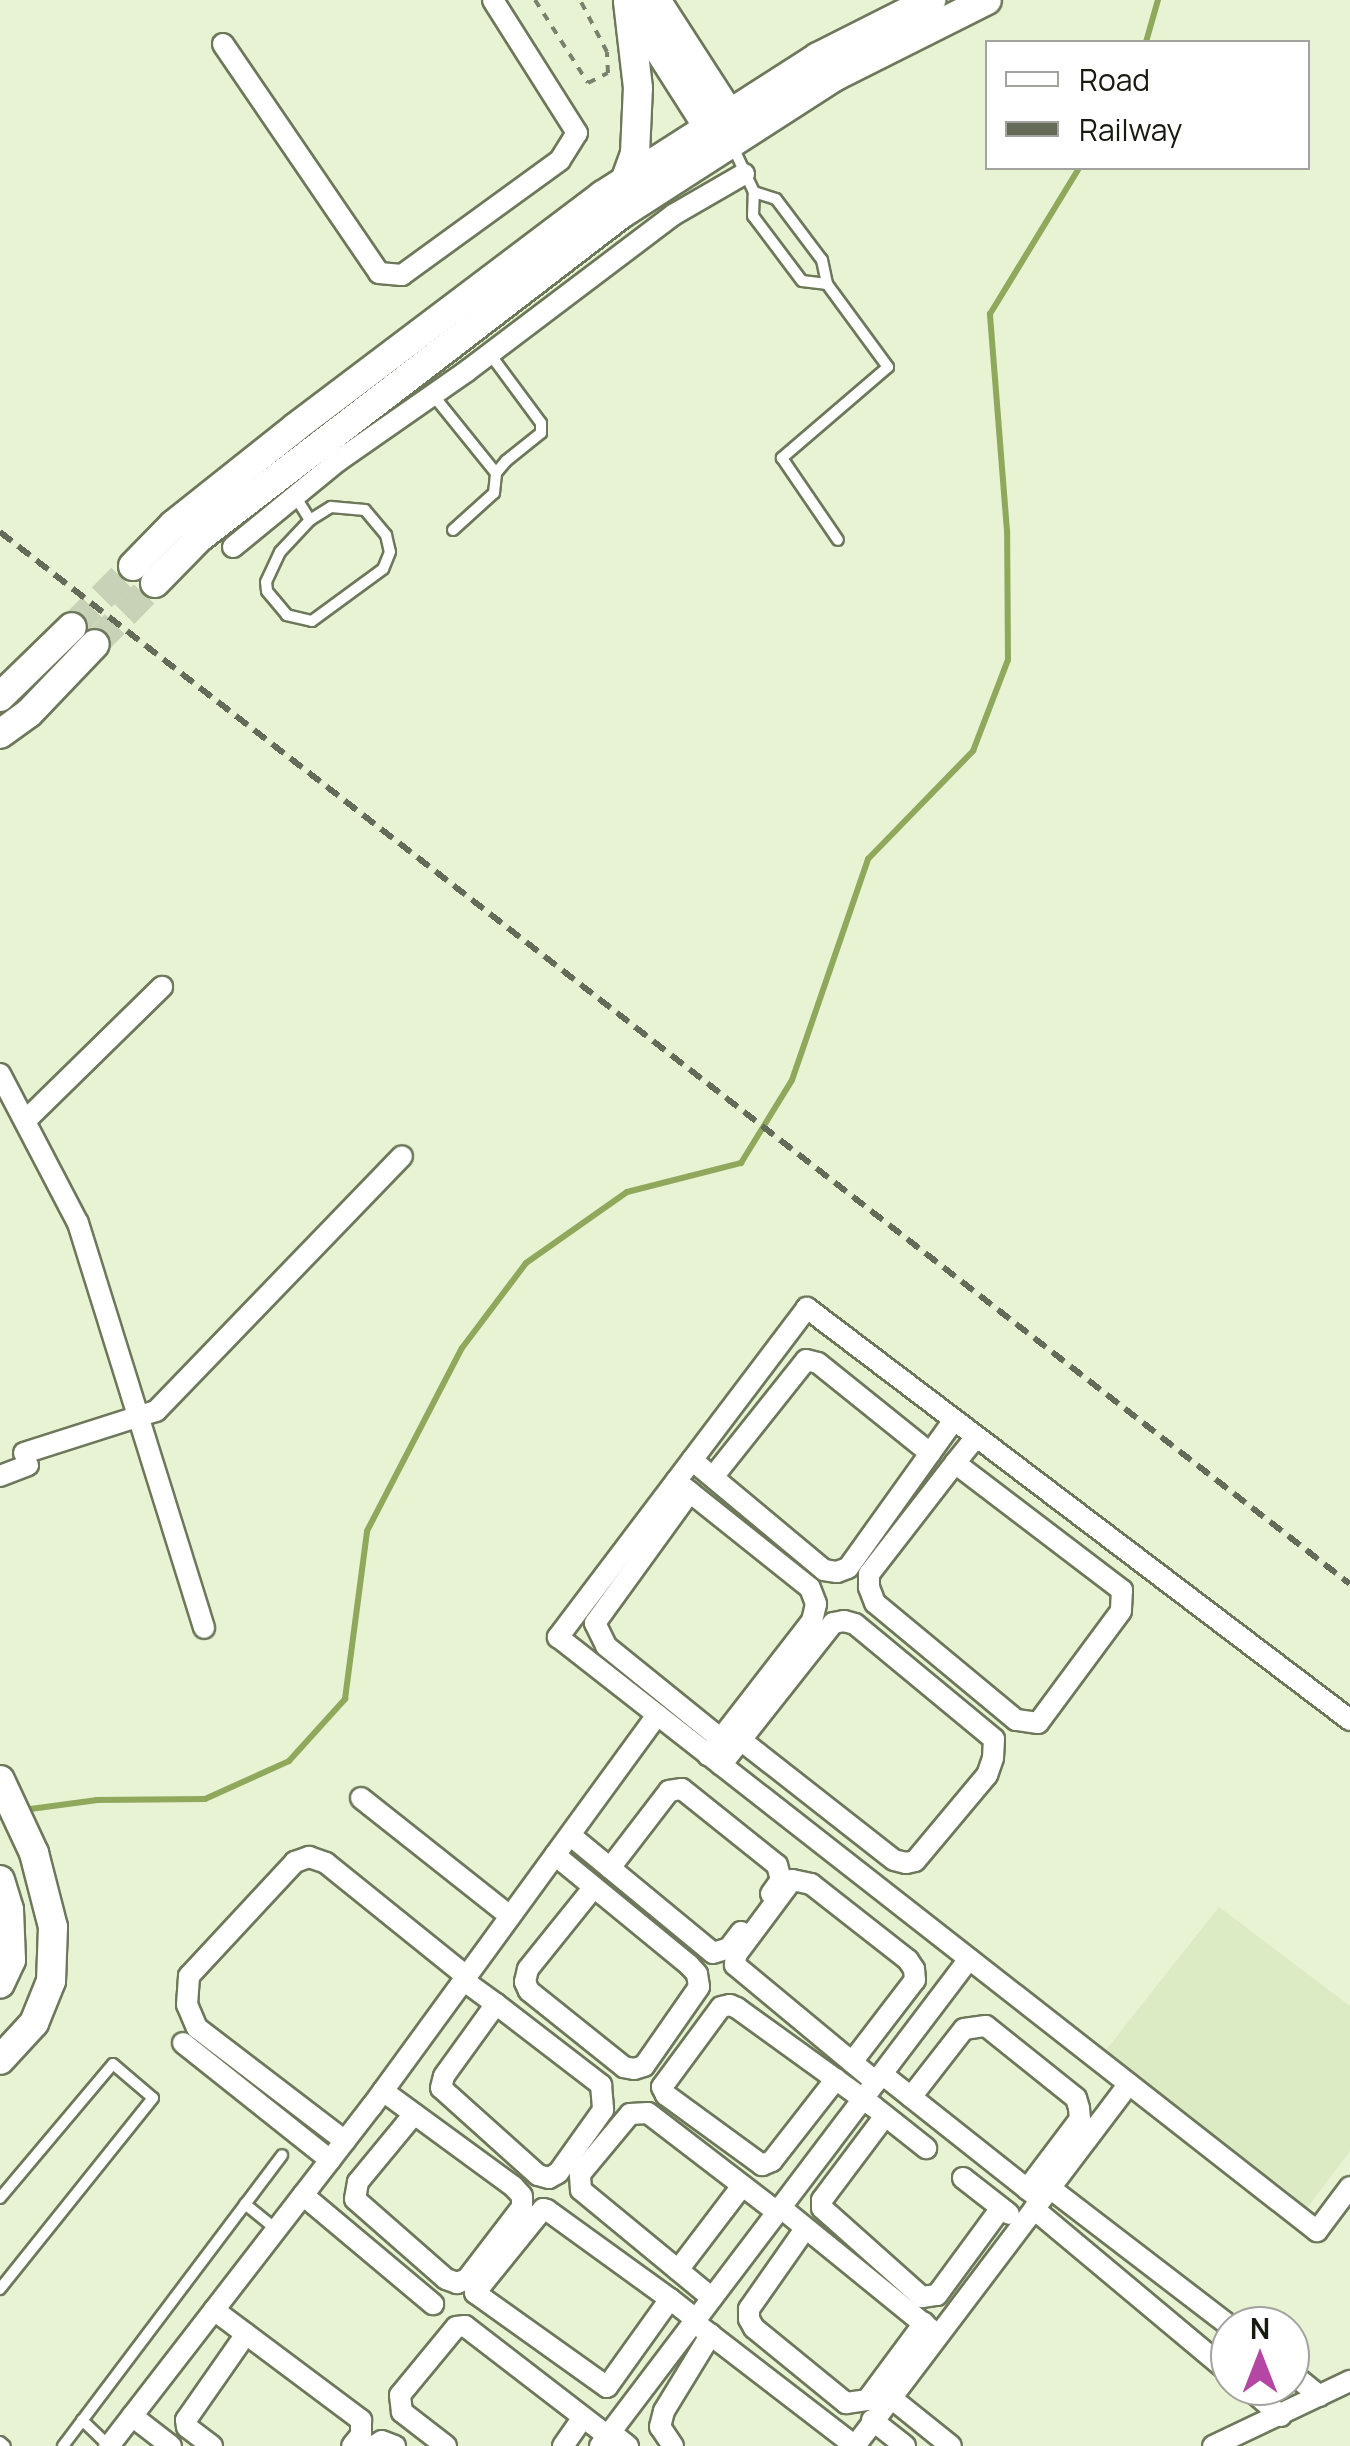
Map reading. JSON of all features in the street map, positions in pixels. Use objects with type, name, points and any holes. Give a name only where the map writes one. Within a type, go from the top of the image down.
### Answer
[{"type":"street","points":[[223,44],[379,274],[402,274],[560,160],[577,133],[494,0]]},
{"type":"street","points":[[931,0],[818,57],[727,134],[199,538],[144,574],[173,526],[296,427],[625,180],[727,134],[986,0]]},
{"type":"street","points":[[637,1],[727,134]]},
{"type":"street","points":[[625,180],[635,153],[637,1]]},
{"type":"street","points":[[233,547],[294,495],[490,354],[673,215],[749,183]]},
{"type":"street","points":[[0,697],[84,636],[28,713],[0,734]]},
{"type":"street","points":[[25,1121],[162,987]]},
{"type":"street","points":[[0,1074],[78,1223],[204,1628]]},
{"type":"street","points":[[0,1476],[26,1459],[156,1411],[402,1156]]},
{"type":"street","points":[[1348,2194],[1317,2230],[969,1959],[606,1646],[596,1623],[683,1487],[692,1460],[807,1308],[1350,1720]]},
{"type":"street","points":[[713,1477],[806,1360],[818,1363],[930,1453]]},
{"type":"street","points":[[692,1460],[824,1570],[837,1572],[848,1568],[954,1420]]},
{"type":"street","points":[[955,1463],[1122,1590],[1121,1611],[1038,1723],[1016,1720],[875,1603],[869,1588],[870,1574],[955,1463],[976,1436]]},
{"type":"street","points":[[683,1487],[558,1638],[657,1715],[723,1750],[894,1860],[915,1862],[987,1775],[994,1739],[855,1624],[844,1621],[833,1624],[723,1750]]},
{"type":"street","points":[[683,1487],[810,1588],[816,1604],[812,1621],[723,1750]]},
{"type":"street","points":[[109,2446],[383,2091],[657,1715]]},
{"type":"street","points":[[0,1780],[28,1840],[53,1928],[50,1981],[34,2023],[0,2060]]},
{"type":"street","points":[[570,1834],[610,1868],[713,1953],[729,1948],[781,1880],[777,1865],[682,1790],[669,1791],[610,1868]]},
{"type":"street","points":[[361,1798],[487,1893],[510,1916]]},
{"type":"street","points":[[555,1855],[594,1887],[696,1974],[698,1987],[644,2066],[634,2069],[597,2046],[529,1991],[525,1982],[528,1969],[594,1887]]},
{"type":"street","points":[[344,2141],[196,2028],[187,2005],[189,1976],[296,1862],[308,1856],[326,1862],[496,2004],[601,2085],[602,2110],[558,2172],[549,2178],[538,2175],[441,2088],[444,2076],[496,2004]]},
{"type":"street","points":[[0,1880],[9,1910],[11,1960],[0,1984]]},
{"type":"street","points":[[852,2062],[915,1980],[914,1970],[908,1960],[811,1884],[792,1880],[736,1955],[734,1965],[852,2062],[874,2085],[885,2116],[926,2148]]},
{"type":"street","points":[[673,2446],[660,2426],[712,2298],[969,1959]]},
{"type":"street","points":[[836,2080],[772,2161],[762,2166],[666,2095],[662,2086],[721,2006],[730,2006],[836,2080],[874,2085],[912,2097],[1210,2355]]},
{"type":"street","points":[[912,2097],[964,2029],[986,2026],[1076,2098],[1080,2119],[1035,2202]]},
{"type":"street","points":[[183,2042],[330,2160]]},
{"type":"street","points":[[805,2229],[749,2310],[749,2318],[754,2328],[846,2403],[866,2400],[931,2329],[1130,2084]]},
{"type":"street","points":[[383,2091],[414,2114],[522,2196],[522,2208],[467,2280],[446,2280],[355,2199],[358,2182],[414,2114]]},
{"type":"street","points":[[712,2298],[581,2190],[580,2174],[630,2114],[648,2114],[805,2229],[931,2329]]},
{"type":"street","points":[[885,2116],[822,2200],[822,2208],[922,2297],[936,2296],[1001,2208],[1035,2202],[1210,2313]]},
{"type":"street","points":[[964,2178],[1001,2208]]},
{"type":"street","points":[[678,2270],[742,2186]]},
{"type":"street","points":[[303,2195],[433,2304]]},
{"type":"street","points":[[670,2299],[607,2387],[475,2293],[543,2210],[670,2299],[832,2439],[855,2446],[931,2329]]},
{"type":"street","points":[[214,2310],[361,2420],[360,2435],[352,2446]]},
{"type":"street","points":[[606,2438],[700,2325]]},
{"type":"street","points":[[446,2446],[402,2412],[400,2395],[456,2327],[465,2326],[606,2438],[628,2446]]},
{"type":"street","points":[[212,2446],[188,2427],[186,2420],[246,2334]]},
{"type":"street","points":[[1213,2446],[1350,2381]]},
{"type":"street","points":[[1310,2388],[1320,2396]]},
{"type":"street","points":[[890,2397],[951,2446]]},
{"type":"street","points":[[1269,2406],[1281,2416]]},
{"type":"street","points":[[132,2416],[170,2446]]},
{"type":"street","points":[[563,2446],[583,2418]]},
{"type":"street","points":[[872,2420],[905,2446]]},
{"type":"street","points":[[374,2446],[382,2441],[394,2446]]},
{"type":"lane","points":[[727,134],[749,183],[753,216],[802,281],[827,284]]},
{"type":"lane","points":[[749,183],[776,199],[822,260],[827,284],[888,367],[782,458],[838,540]]},
{"type":"lane","points":[[453,530],[494,493],[496,473],[541,433],[541,423],[490,354]]},
{"type":"lane","points":[[433,396],[496,473]]},
{"type":"lane","points":[[294,495],[310,520]]},
{"type":"lane","points":[[331,507],[365,510],[386,534],[390,552],[383,569],[322,618],[302,621],[287,615],[267,591],[266,582],[280,552],[310,520],[331,507]]},
{"type":"lane","points":[[0,2198],[113,2064],[153,2098],[0,2289]]},
{"type":"lane","points":[[63,2446],[282,2155]]},
{"type":"lane","points":[[245,2204],[276,2230]]},
{"type":"lane","points":[[82,2420],[109,2446]]},
{"type":"path","points":[[535,0],[588,83],[608,73],[607,52],[580,0]]},
{"type":"shaded area","points":[[1219,1907],[1350,2006],[1350,2151],[1307,2208],[1106,2050]]},
{"type":"waterway","points":[[1147,40],[1158,0]]},
{"type":"waterway","points":[[23,1810],[97,1800],[205,1799],[289,1761],[345,1699],[367,1531],[462,1348],[526,1263],[627,1192],[741,1163],[792,1080],[868,859],[973,751],[1008,660],[1007,531],[990,314],[1078,170]]},
{"type":"tunnel","points":[[72,627],[133,566]]},
{"type":"tunnel","points":[[95,644],[155,583]]},
{"type":"railway","points":[[0,532],[1350,1584]]}]
